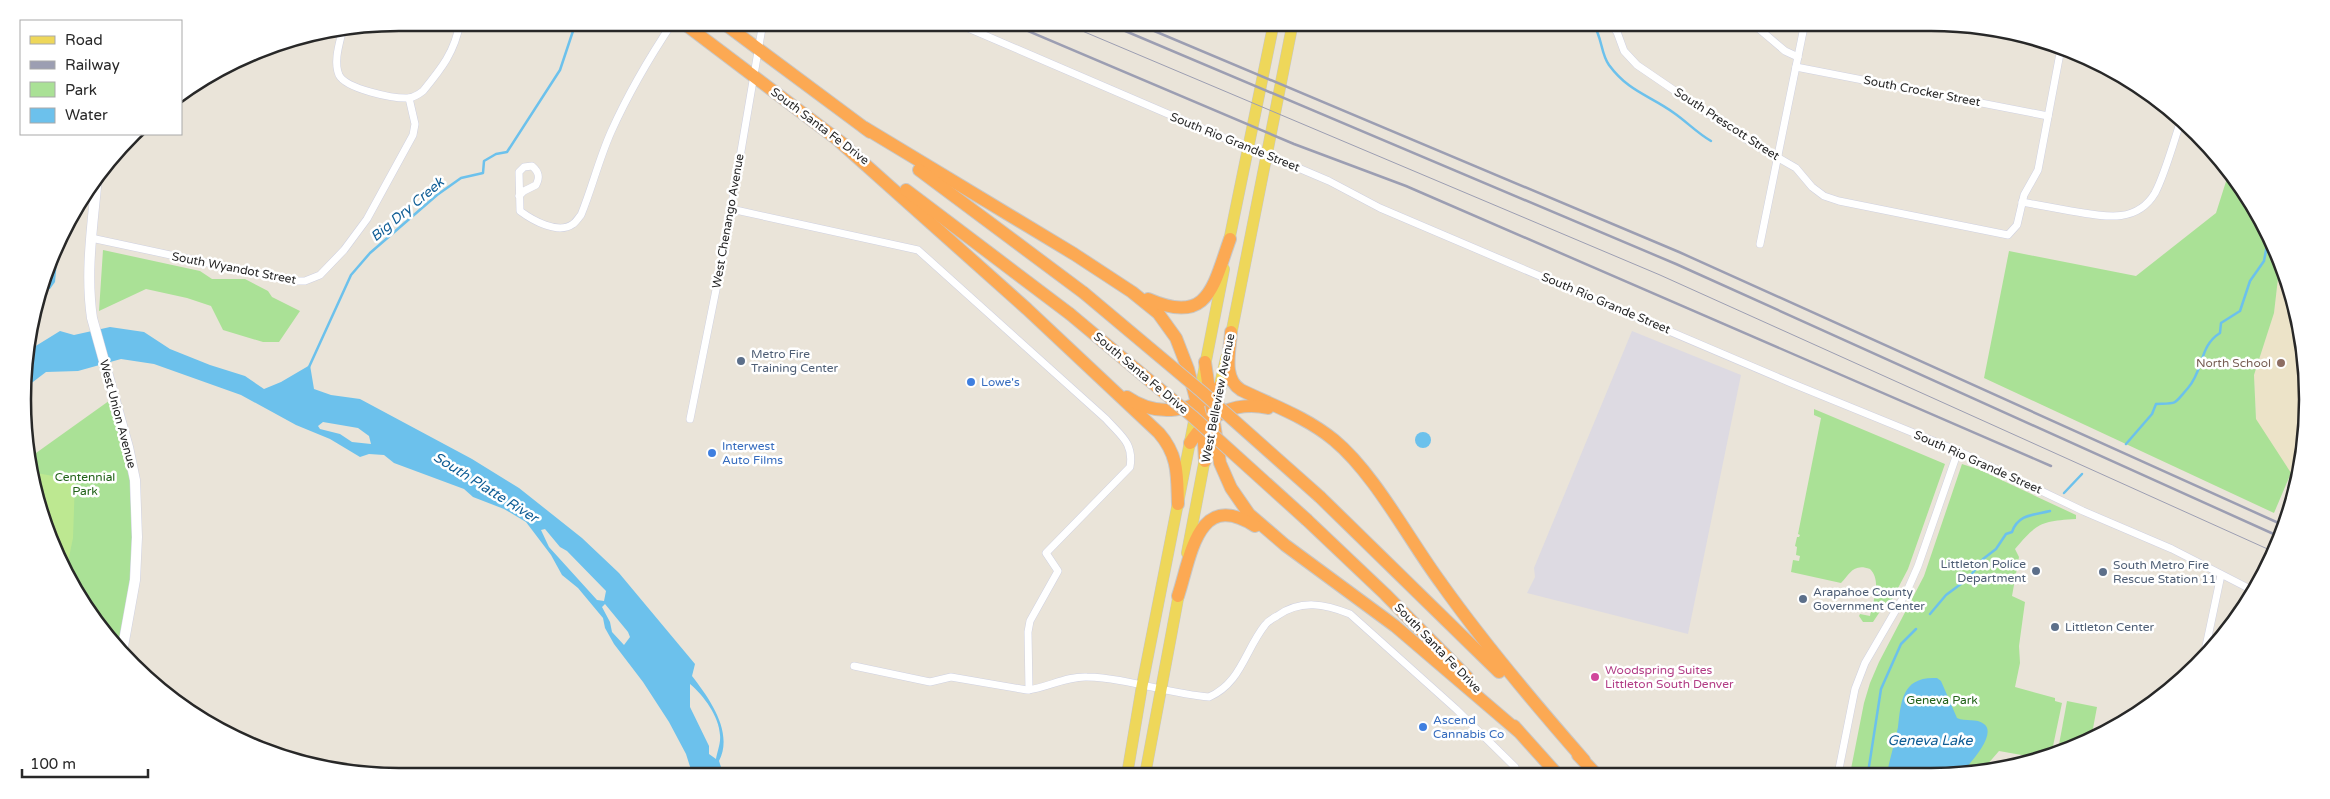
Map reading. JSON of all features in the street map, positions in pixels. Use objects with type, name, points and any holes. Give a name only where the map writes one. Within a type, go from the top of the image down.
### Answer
[{"type":"highway","name":"South Santa Fe Drive","points":[[694,31],[1070,314],[1192,416],[1307,520],[1392,601],[1552,768]]},
{"type":"highway","name":"South Santa Fe Drive","points":[[734,31],[1084,293],[1210,398],[1320,496],[1524,697],[1591,768]]},
{"type":"highway","points":[[865,128],[1074,254],[1132,292],[1158,313],[1176,338],[1204,400]]},
{"type":"highway","points":[[840,142],[851,154],[923,215],[1101,378],[1170,446],[1176,465],[1178,504]]},
{"type":"highway","points":[[1132,292],[1171,308],[1183,309],[1196,305],[1210,292],[1230,239]]},
{"type":"highway","points":[[1231,332],[1229,370],[1235,386],[1246,393],[1289,411],[1336,441],[1356,463],[1489,648],[1584,760]]},
{"type":"highway","points":[[1205,362],[1204,400],[1208,422],[1231,488],[1249,514],[1285,545],[1395,626],[1518,731]]},
{"type":"highway","points":[[1101,378],[1138,404],[1152,409],[1179,410],[1204,400],[1220,386]]},
{"type":"highway","points":[[1190,443],[1208,422],[1239,406],[1253,405],[1268,408],[1297,420],[1323,434],[1356,463]]},
{"type":"highway","points":[[1205,462],[1208,422]]},
{"type":"highway","points":[[1178,596],[1198,534],[1203,525],[1210,520],[1224,515],[1240,518],[1285,545]]},
{"type":"main road","name":"West Belleview Avenue","points":[[1205,362],[1272,31]]},
{"type":"main road","name":"West Belleview Avenue","points":[[1208,422],[1220,386],[1291,31]]},
{"type":"main road","name":"West Belleview Avenue","points":[[1128,768],[1142,686],[1190,443],[1204,400]]},
{"type":"main road","name":"West Belleview Avenue","points":[[1146,768],[1205,462]]},
{"type":"street","points":[[342,36],[336,64],[340,76],[347,83],[374,93],[409,98],[423,91],[450,55],[457,40],[458,31]]},
{"type":"street","points":[[519,196],[520,211],[528,217],[551,226],[563,227],[573,224],[581,215],[610,134],[624,105],[667,31]]},
{"type":"street","name":"West Chenango Avenue","points":[[690,419],[731,209],[761,31]]},
{"type":"street","name":"South Rio Grande Street","points":[[975,31],[1329,181],[1380,208],[1791,383],[1958,451],[2082,511],[2172,550],[2247,588]]},
{"type":"street","name":"South Prescott Street","points":[[1616,31],[1624,51],[1637,65],[1737,134],[1796,168],[1824,196],[1839,201],[2008,235],[2018,225],[2022,202]]},
{"type":"street","points":[[1762,31],[1785,51],[1798,56]]},
{"type":"street","points":[[1760,244],[1803,31]]},
{"type":"street","points":[[2060,55],[2038,170],[2022,202],[2106,217],[2124,216],[2134,213],[2156,191],[2178,128]]},
{"type":"street","name":"South Crocker Street","points":[[1796,67],[2048,116]]},
{"type":"street","name":"South Wyandot Street","points":[[91,238],[292,281],[305,281],[320,275],[357,233],[401,160],[413,135],[415,124],[409,98]]},
{"type":"street","name":"West Union Avenue","points":[[96,191],[89,281],[92,318],[128,447],[135,480],[137,537],[135,580],[124,643]]},
{"type":"street","points":[[731,209],[918,250],[1106,419],[1127,442],[1132,453],[1130,467],[1046,553],[1058,571],[1030,621],[1028,632],[1030,690]]},
{"type":"street","points":[[1839,768],[1856,689],[1865,663],[1907,592],[1918,566],[1958,451]]},
{"type":"street","points":[[2208,641],[2221,575]]},
{"type":"street","points":[[854,666],[930,682],[951,677],[1014,690],[1030,690],[1062,680],[1088,677],[1209,697],[1218,693],[1235,678],[1266,624],[1288,608],[1308,604],[1331,606],[1350,614],[1456,709],[1515,768]]},
{"type":"shaded area","name":"North School","points":[[2278,278],[2292,328],[2298,375],[2298,424],[2291,473],[2256,420],[2254,375],[2274,313]]},
{"type":"shaded area","points":[[1632,331],[1741,375],[1688,634],[1527,593],[1535,577],[1534,568]]},
{"type":"green space","points":[[2226,180],[2261,237],[2278,278],[2274,313],[2254,375],[2256,419],[2291,473],[2274,513],[1984,378],[2009,251],[2136,276],[2216,213]]},
{"type":"green space","points":[[103,250],[200,271],[212,279],[245,279],[268,291],[272,297],[300,311],[279,342],[263,342],[223,330],[211,306],[187,298],[146,289],[99,311]]},
{"type":"green space","name":"Centennial Park","points":[[113,398],[128,447],[135,570],[123,643],[93,604],[69,562],[51,518],[35,454]]},
{"type":"green space","points":[[1814,409],[1945,464],[1908,569],[1887,609],[1886,604],[1881,605],[1879,613],[1873,622],[1863,622],[1859,616],[1860,614],[1870,616],[1876,585],[1874,574],[1870,569],[1856,568],[1841,583],[1791,572],[1793,560],[1799,561],[1800,556],[1796,555],[1797,547],[1795,546],[1797,537],[1800,535],[1798,534],[1821,418],[1814,415]]},
{"type":"green space","name":"Geneva Park","points":[[1962,464],[1980,470],[2076,515],[2076,519],[2055,521],[2041,525],[2029,534],[2015,549],[2019,557],[2012,596],[2025,602],[2019,646],[2020,663],[2015,687],[2055,698],[2055,701],[2062,703],[2053,747],[2024,755],[1999,751],[1988,763],[1979,765],[1930,768],[1851,768],[1864,703],[1870,683],[1924,576]]},
{"type":"green space","points":[[39,473],[75,480],[73,538],[68,561],[51,518]]},
{"type":"green space","points":[[2067,701],[2097,707],[2093,730],[2059,744]]},
{"type":"water","points":[[57,266],[55,282],[48,289]]},
{"type":"water","name":"South Platte River","points":[[110,327],[144,332],[170,349],[210,365],[245,376],[264,389],[281,382],[310,365],[314,389],[331,395],[360,399],[472,459],[519,488],[582,538],[619,573],[695,664],[692,676],[706,694],[722,727],[724,739],[719,761],[721,768],[690,768],[686,754],[669,722],[643,682],[614,644],[605,628],[603,618],[578,588],[562,575],[551,555],[526,522],[504,509],[473,497],[464,489],[394,463],[384,455],[369,454],[360,457],[330,439],[296,425],[241,395],[154,364],[121,359],[78,371],[46,372],[32,383],[35,347],[60,331],[74,335]],"holes":[[[323,422],[358,428],[369,436],[371,444],[352,442],[340,434],[320,429],[318,426]],[[545,529],[560,547],[567,551],[606,591],[604,601],[597,600],[549,547],[541,530]],[[605,604],[628,632],[630,637],[624,645],[612,632],[610,622],[602,607]],[[690,684],[705,700],[717,721],[720,738],[716,759],[709,754],[709,746],[690,707]]]},
{"type":"water","points":[[1423,432],[1431,440],[1423,448],[1415,440]]},
{"type":"water","name":"Geneva Lake","points":[[1925,678],[1937,678],[1941,681],[1957,718],[1981,722],[1987,729],[1985,742],[1967,766],[1888,768],[1905,692],[1917,681]]},
{"type":"waterway","name":"Big Dry Creek","points":[[309,367],[351,275],[370,253],[437,195],[461,178],[483,173],[484,161],[496,154],[507,152],[560,70],[573,31]]},
{"type":"waterway","points":[[1597,31],[1606,60],[1624,81],[1674,113],[1711,141]]},
{"type":"waterway","points":[[2126,444],[2152,414],[2156,404],[2175,402],[2188,388],[2197,374],[2208,345],[2220,333],[2221,323],[2240,311],[2250,281],[2264,261],[2266,249]]},
{"type":"waterway","points":[[2064,493],[2082,474]]},
{"type":"waterway","points":[[1930,614],[1946,595],[1969,578],[1983,559],[1996,549],[2006,534],[2012,532],[2022,518],[2050,511]]},
{"type":"waterway","points":[[1869,768],[1881,689],[1901,644],[1916,629]]},
{"type":"tram line","points":[[1082,31],[1660,275],[2267,549]]},
{"type":"railway","points":[[1028,31],[1294,144],[1406,186],[2051,466]]},
{"type":"railway","points":[[1125,31],[1676,264],[2273,534]]},
{"type":"railway","points":[[1154,31],[1679,252],[2277,522]]},
{"type":"place","name":"Metro Fire Training Center","points":[[741,361]]},
{"type":"place","name":"North School","points":[[2281,363]]},
{"type":"place","name":"Lowe's","points":[[971,382]]},
{"type":"place","name":"Interwest Auto Films","points":[[712,453]]},
{"type":"place","name":"Littleton Police Department","points":[[2036,571]]},
{"type":"place","name":"South Metro Fire Rescue Station 11","points":[[2103,572]]},
{"type":"place","name":"Arapahoe County Government Center","points":[[1803,599]]},
{"type":"place","name":"Littleton Center","points":[[2055,627]]},
{"type":"place","name":"Woodspring Suites Littleton South Denver","points":[[1595,677]]},
{"type":"place","name":"Ascend Cannabis Co","points":[[1423,727]]}]
